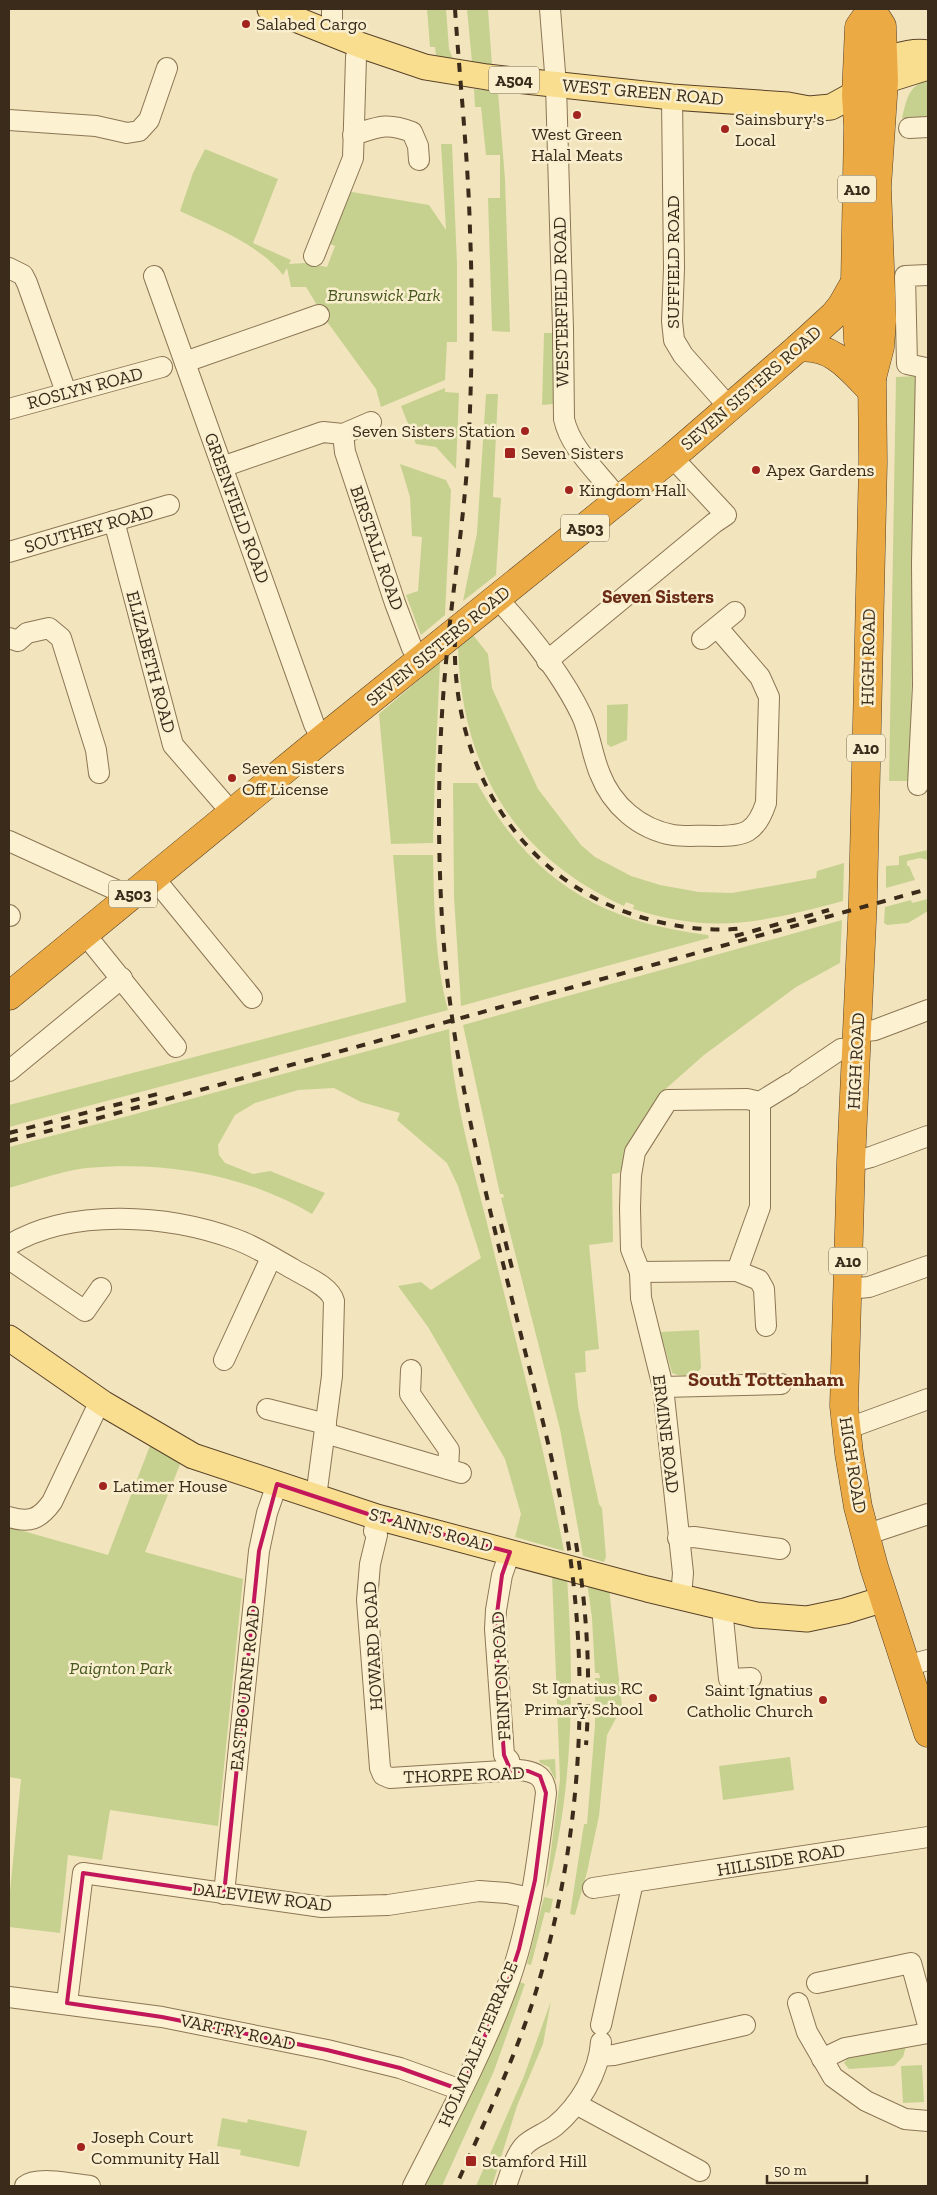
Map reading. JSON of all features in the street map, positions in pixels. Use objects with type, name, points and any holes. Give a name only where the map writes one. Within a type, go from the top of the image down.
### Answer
[{"type":"highway","name":"A10","points":[[871,10],[882,26],[883,71],[877,187],[881,329],[880,347],[872,385],[860,352],[858,340],[855,282],[859,27],[871,10]]},
{"type":"highway","name":"A503","points":[[855,282],[867,261],[878,234]]},
{"type":"highway","name":"SEVEN SISTERS ROAD","points":[[9,996],[322,739],[672,457],[834,315],[855,282]]},
{"type":"highway","points":[[798,348],[818,348],[833,354],[872,385]]},
{"type":"highway","name":"HIGH ROAD","points":[[872,385],[868,669],[844,1383],[846,1429],[852,1477],[865,1535],[884,1599],[917,1663],[928,1733]]},
{"type":"main road","name":"WEST GREEN ROAD","points":[[270,9],[360,46],[425,67],[487,78],[672,97],[788,105],[818,100],[857,86],[883,71]]},
{"type":"main road","name":"A504","points":[[883,71],[904,55],[928,53]]},
{"type":"main road","name":"A504","points":[[883,71],[928,67]]},
{"type":"main road","name":"ST ANN'S ROAD","points":[[9,1338],[100,1401],[193,1456],[377,1517],[722,1608],[756,1614],[807,1619],[845,1612],[884,1599]]},
{"type":"street","points":[[329,34],[332,23],[332,9]]},
{"type":"street","name":"WESTERFIELD ROAD","points":[[550,9],[556,85],[564,419],[568,433],[576,445],[619,500]]},
{"type":"street","points":[[320,250],[353,158],[356,58],[360,46]]},
{"type":"street","points":[[9,120],[96,126],[127,133],[139,131],[149,120],[167,68]]},
{"type":"street","name":"SUFFIELD ROAD","points":[[672,97],[674,268],[672,321],[674,340],[683,354],[729,407]]},
{"type":"street","points":[[353,136],[380,126],[396,126],[412,132],[418,146],[419,160]]},
{"type":"street","points":[[9,268],[23,275],[27,283],[66,392]]},
{"type":"street","points":[[918,785],[926,686],[926,368],[907,364],[905,276],[928,275]]},
{"type":"street","name":"GREENFIELD ROAD","points":[[154,276],[314,724],[322,739]]},
{"type":"street","points":[[185,362],[319,316]]},
{"type":"street","name":"ROSLYN ROAD","points":[[9,409],[162,367]]},
{"type":"street","points":[[222,467],[323,432],[343,434],[371,422]]},
{"type":"street","name":"BIRSTALL ROAD","points":[[343,434],[344,452],[395,603],[412,648],[421,659]]},
{"type":"street","points":[[547,661],[714,522],[726,515],[672,457]]},
{"type":"street","name":"SOUTHEY ROAD","points":[[9,552],[169,505]]},
{"type":"street","name":"ELIZABETH ROAD","points":[[114,521],[174,745],[232,813]]},
{"type":"street","points":[[497,598],[514,616],[570,692],[582,718],[600,775],[610,795],[623,811],[653,829],[673,834],[737,836],[751,830],[761,818],[766,803],[769,697],[760,677],[709,633],[735,612]]},
{"type":"street","points":[[9,638],[18,640],[26,633],[49,628],[62,638],[96,750],[99,773]]},
{"type":"street","points":[[9,841],[105,884],[127,899]]},
{"type":"street","points":[[154,878],[252,998]]},
{"type":"street","points":[[84,933],[176,1047]]},
{"type":"street","points":[[9,1071],[122,978]]},
{"type":"street","points":[[736,1271],[760,1207],[760,1102],[841,1049],[875,1030],[928,1010]]},
{"type":"street","name":"ERMINE ROAD","points":[[681,1597],[683,1578],[663,1387],[641,1298],[640,1272],[631,1249],[631,1175],[635,1152],[668,1100],[747,1099],[760,1102]]},
{"type":"street","points":[[851,1162],[928,1136]]},
{"type":"street","points":[[9,1245],[20,1238],[93,1219],[143,1219],[208,1230],[238,1240],[318,1284],[333,1297],[334,1325],[326,1428],[316,1497]]},
{"type":"street","points":[[224,1360],[271,1258]]},
{"type":"street","points":[[9,1259],[85,1311],[101,1288]]},
{"type":"street","points":[[847,1289],[869,1287],[928,1266]]},
{"type":"street","points":[[640,1272],[736,1271],[759,1280],[764,1289],[766,1326]]},
{"type":"street","points":[[267,1409],[455,1471],[449,1450],[410,1394],[411,1370]]},
{"type":"street","points":[[663,1387],[781,1384]]},
{"type":"street","points":[[846,1429],[928,1399]]},
{"type":"street","points":[[9,1517],[24,1521],[45,1512],[52,1502],[100,1401]]},
{"type":"street","name":"EASTBOURNE ROAD","points":[[224,1894],[259,1551],[267,1513],[277,1484]]},
{"type":"street","points":[[865,1535],[928,1514]]},
{"type":"street","name":"HOWARD ROAD","points":[[377,1517],[374,1531],[377,1535],[370,1564],[367,1600],[380,1768],[383,1775]]},
{"type":"street","points":[[678,1538],[694,1538],[780,1549]]},
{"type":"street","name":"FRINTON ROAD","points":[[510,1552],[502,1575],[495,1629],[504,1755],[508,1760],[511,1770]]},
{"type":"street","points":[[722,1608],[729,1680],[751,1678]]},
{"type":"street","name":"THORPE ROAD","points":[[383,1775],[390,1778],[528,1770],[536,1773],[542,1780]]},
{"type":"street","name":"HOLMDALE TERRACE","points":[[413,2186],[461,2090],[507,1986],[519,1950],[531,1898],[546,1793],[542,1780]]},
{"type":"street","name":"HILLSIDE ROAD","points":[[593,1888],[928,1837]]},
{"type":"street","name":"DALEVIEW ROAD","points":[[67,2003],[83,1873],[322,1907],[388,1905],[479,1891],[507,1893],[531,1898]]},
{"type":"street","points":[[506,2186],[515,2162],[525,2145],[554,2127],[576,2104],[595,2070],[633,1882]]},
{"type":"street","points":[[817,1983],[911,1963],[928,2025]]},
{"type":"street","name":"VARTRY ROAD","points":[[9,1997],[67,2003],[162,2017],[327,2050],[400,2068],[461,2090]]},
{"type":"street","points":[[798,2002],[807,2032],[834,2077],[866,2101],[905,2119],[928,2121]]},
{"type":"street","points":[[600,2041],[614,2055],[744,2025]]},
{"type":"street","points":[[822,2059],[845,2048],[928,2033]]},
{"type":"street","points":[[576,2104],[700,2171]]},
{"type":"street","points":[[24,2186],[29,2182],[41,2181],[90,2186]]},
{"type":"highlighted area","points":[[277,1484],[377,1517],[510,1552],[502,1575],[495,1629],[504,1755],[511,1771],[528,1771],[540,1776],[546,1793],[535,1880],[519,1949],[507,1986],[461,2090],[400,2068],[327,2050],[162,2017],[67,2003],[83,1873],[224,1894],[259,1551]]},
{"type":"green space","points":[[427,9],[446,9],[449,49],[453,59],[436,55],[435,47],[430,47]]},
{"type":"green space","points":[[467,9],[488,9],[492,66],[472,62]]},
{"type":"green space","points":[[928,79],[928,118],[902,118],[909,94],[921,82]]},
{"type":"green space","points":[[474,89],[498,92],[505,179],[510,332],[492,331],[488,198],[500,198],[500,155],[486,155],[481,107],[475,107]]},
{"type":"green space","name":"Brunswick Park","points":[[441,144],[452,144],[457,264],[457,342],[447,342],[445,380],[381,407],[376,389],[328,323],[306,287],[291,287],[287,268],[283,275],[273,264],[249,246],[221,230],[180,211],[193,173],[205,149],[278,179],[253,243],[291,260],[289,264],[305,263],[327,267],[335,246],[325,242],[346,191],[429,205],[446,230]]},
{"type":"green space","points":[[544,333],[554,333],[553,404],[542,405]]},
{"type":"green space","points":[[917,376],[910,781],[889,781],[896,377]]},
{"type":"green space","points":[[445,388],[445,392],[459,393],[456,469],[436,447],[416,444],[401,406]]},
{"type":"green space","points":[[486,394],[498,394],[493,497],[501,498],[496,575],[463,601],[477,533]]},
{"type":"green space","points":[[400,464],[446,480],[451,490],[445,615],[421,635],[406,595],[418,591],[422,537],[412,536],[410,497]]},
{"type":"green space","points":[[473,635],[488,654],[492,688],[538,789],[581,845],[595,857],[631,876],[660,885],[699,892],[732,893],[816,878],[817,871],[844,863],[843,901],[763,920],[738,923],[689,922],[633,909],[634,905],[626,902],[624,906],[585,885],[552,861],[524,834],[501,803],[483,769],[470,732],[462,691],[458,648]]},
{"type":"green space","points":[[440,662],[433,843],[391,844],[379,714]]},
{"type":"green space","points":[[628,704],[627,740],[611,747],[607,744],[607,705]]},
{"type":"green space","points":[[453,783],[477,783],[498,817],[521,846],[545,870],[572,891],[602,907],[634,919],[669,929],[708,935],[709,938],[461,1006],[454,897]]},
{"type":"green space","points":[[928,850],[928,860],[920,858],[907,861],[907,866],[909,866],[915,880],[886,888],[886,866],[899,865],[899,856]]},
{"type":"green space","points":[[393,855],[433,855],[438,953],[448,1010],[9,1127],[9,1105],[406,1002]]},
{"type":"green space","points":[[928,899],[928,911],[908,923],[887,925],[884,923],[885,907],[911,900],[912,903]]},
{"type":"green space","points":[[842,920],[840,963],[796,987],[704,1055],[661,1093],[625,1166],[619,1173],[612,1174],[613,1242],[589,1245],[599,1349],[585,1351],[586,1372],[575,1373],[578,1406],[599,1504],[602,1508],[606,1557],[604,1562],[583,1556],[560,1429],[501,1198],[504,1197],[503,1194],[500,1194],[463,1025]]},
{"type":"green space","points":[[449,1029],[454,1076],[463,1124],[537,1426],[564,1551],[515,1537],[521,1514],[505,1459],[428,1327],[398,1286],[421,1282],[431,1290],[481,1258],[458,1186],[447,1163],[397,1120],[400,1113],[361,1102],[334,1088],[298,1090],[255,1103],[235,1115],[218,1145],[219,1155],[225,1163],[253,1174],[270,1171],[325,1193],[312,1214],[286,1200],[259,1189],[203,1173],[175,1169],[116,1166],[78,1169],[9,1188],[9,1147]]},
{"type":"green space","points":[[699,1330],[701,1368],[694,1376],[672,1373],[660,1332]]},
{"type":"green space","name":"Paignton Park","points":[[151,1443],[181,1462],[145,1552],[243,1579],[218,1826],[110,1810],[102,1860],[68,1855],[60,1933],[9,1927],[9,1902],[21,1779],[9,1777],[9,1527],[108,1555]]},
{"type":"green space","points":[[552,1574],[567,1577],[571,1692],[568,1768],[557,1845],[546,1889],[560,1780]]},
{"type":"green space","points":[[587,1582],[609,1588],[622,1707],[607,1735],[599,1816],[587,1872],[575,1915],[570,1914],[584,1824],[587,1824],[595,1725],[595,1678],[600,1678],[599,1673],[595,1673],[592,1618]]},
{"type":"green space","points":[[790,1757],[794,1790],[723,1800],[719,1766]]},
{"type":"green space","points":[[555,1759],[556,1779],[549,1767],[540,1763],[539,1760]]},
{"type":"green space","points":[[544,1897],[553,1899],[550,1913],[545,1912],[531,1965],[527,1964]]},
{"type":"green space","points":[[520,1982],[525,1984],[494,2071],[442,2186],[425,2186],[475,2086]]},
{"type":"green space","points":[[551,2001],[543,2044],[517,2106],[492,2186],[476,2186],[524,2076]]},
{"type":"green space","points":[[906,2046],[903,2057],[894,2066],[849,2069],[844,2063],[850,2056]]},
{"type":"green space","points":[[922,2065],[924,2102],[903,2103],[901,2066]]},
{"type":"green space","points":[[222,2118],[247,2123],[248,2119],[307,2131],[299,2167],[240,2155],[241,2150],[217,2146]]},
{"type":"railway","points":[[455,9],[469,203],[472,342],[466,478],[449,627],[440,752],[439,853],[442,919],[454,1030],[474,1139],[562,1507],[572,1569],[578,1631],[580,1693],[578,1756],[572,1818],[563,1880],[550,1941],[533,2001],[516,2048],[456,2186]]},
{"type":"railway","points":[[455,638],[457,686],[466,732],[481,775],[503,815],[531,850],[565,880],[605,903],[651,920],[698,928],[745,928]]},
{"type":"railway","points":[[9,1141],[99,1118],[928,889]]},
{"type":"railway","points":[[735,936],[829,910]]},
{"type":"railway","points":[[9,1133],[161,1093]]},
{"type":"railway","points":[[501,1224],[512,1268]]},
{"type":"railway","points":[[576,1543],[583,1593],[587,1644],[586,1745]]},
{"type":"place","name":"Salabed Cargo","points":[[246,24]]},
{"type":"place","name":"West Green Halal Meats","points":[[577,115]]},
{"type":"place","name":"Sainsbury's Local","points":[[725,129]]},
{"type":"place","name":"Seven Sisters Station","points":[[525,431]]},
{"type":"place","name":"Seven Sisters","points":[[510,453]]},
{"type":"place","name":"Apex Gardens","points":[[756,470]]},
{"type":"place","name":"Kingdom Hall","points":[[569,490]]},
{"type":"place","name":"Seven Sisters Off License","points":[[232,778]]},
{"type":"place","name":"Latimer House","points":[[103,1486]]},
{"type":"place","name":"St Ignatius RC Primary School","points":[[653,1698]]},
{"type":"place","name":"Saint Ignatius Catholic Church","points":[[823,1700]]},
{"type":"place","name":"Joseph Court Community Hall","points":[[81,2147]]},
{"type":"place","name":"Stamford Hill","points":[[471,2161]]},
{"type":"district","name":"Seven Sisters","points":[[658,596]]},
{"type":"district","name":"South Tottenham","points":[[766,1379]]}]
